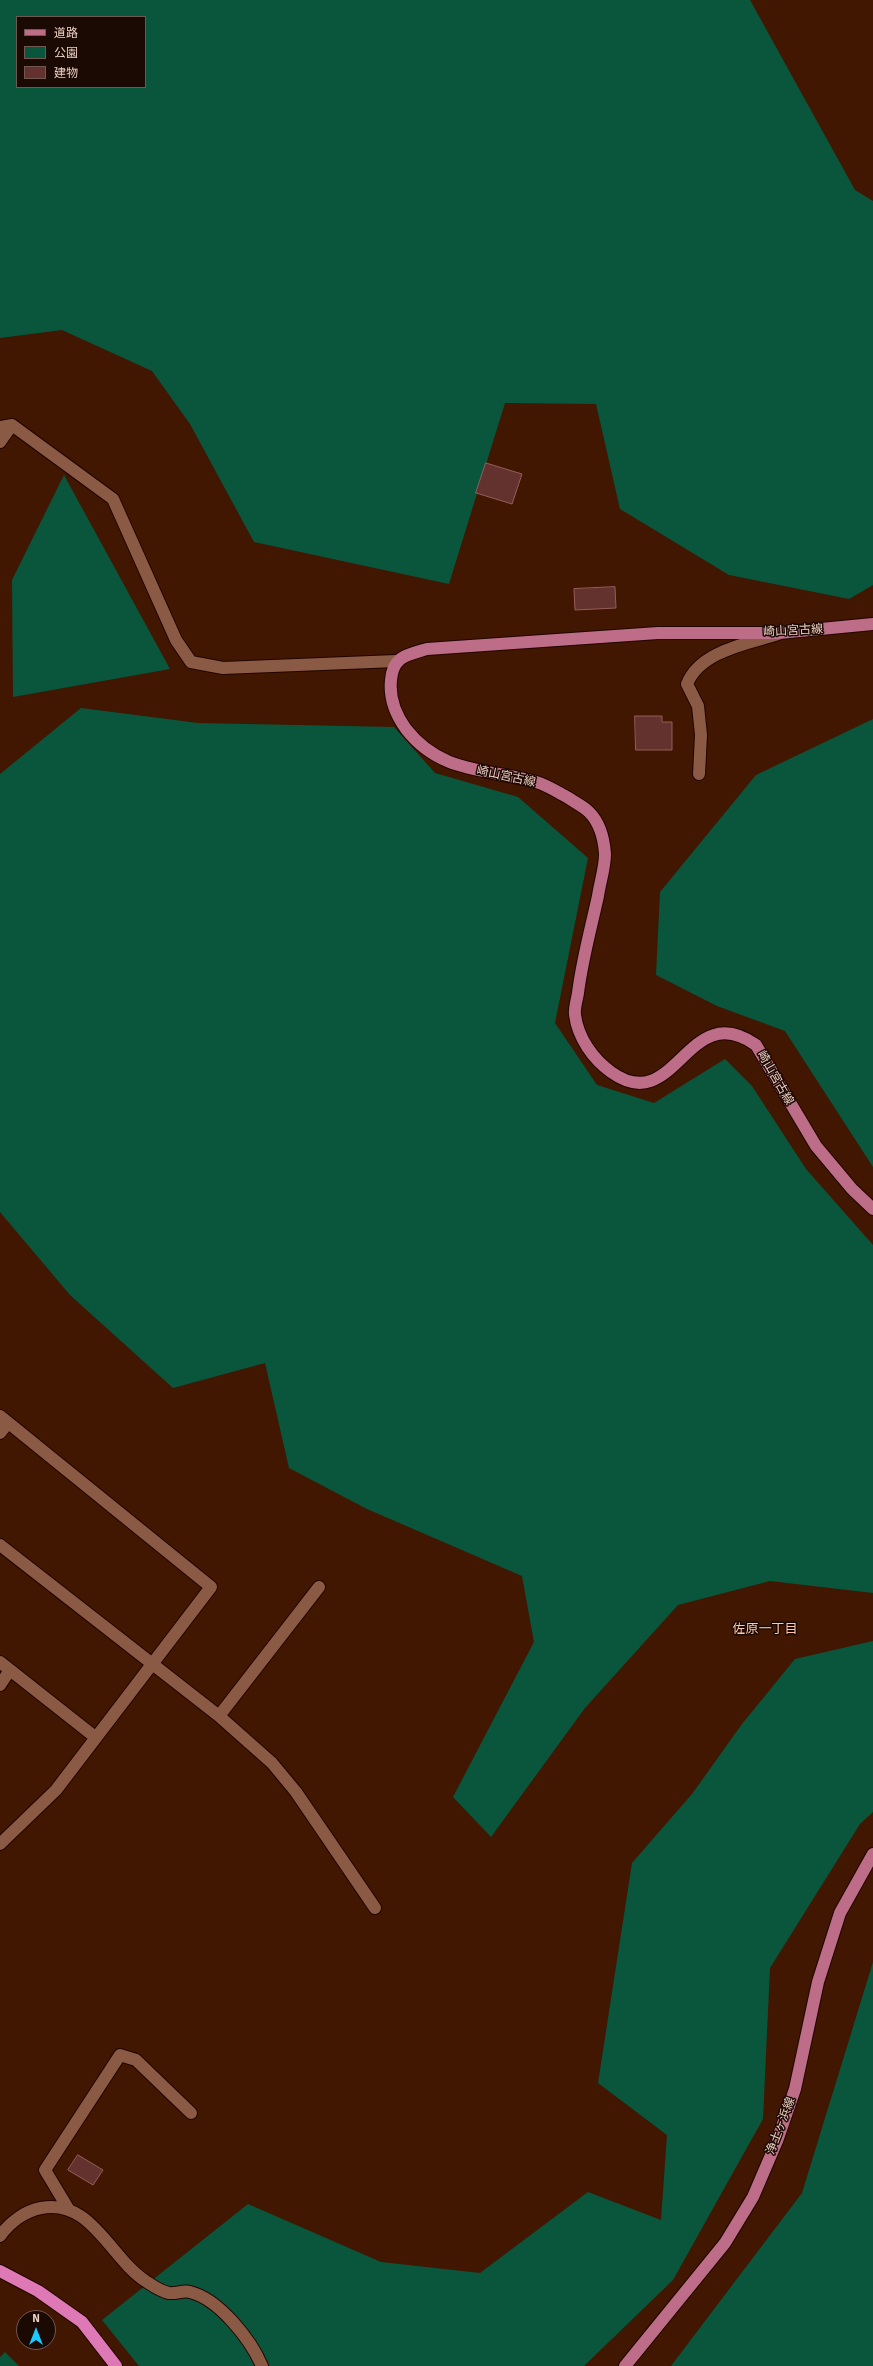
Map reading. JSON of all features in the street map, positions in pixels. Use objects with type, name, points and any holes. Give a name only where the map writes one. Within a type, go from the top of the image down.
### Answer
[{"type":"highway","points":[[0,2271],[38,2291],[82,2322],[116,2366]]},
{"type":"main road","name":"崎山宮古線","points":[[873,624],[779,634],[658,633],[446,647],[410,654],[396,661],[392,668],[391,701],[398,718],[416,742],[437,758],[458,767],[516,778],[545,786],[583,808],[599,826],[605,857],[579,985],[575,1015],[582,1041],[594,1057],[611,1072],[630,1082],[651,1082],[662,1076],[695,1045],[710,1035],[728,1032],[744,1037],[756,1045],[816,1146],[852,1189],[873,1209]]},
{"type":"main road","name":"浄土ヶ浜線","points":[[625,2366],[725,2243],[753,2197],[777,2141],[795,2089],[818,1982],[840,1913],[873,1854]]},
{"type":"street","points":[[0,442],[6,426],[113,499],[176,640],[191,662],[223,668],[396,661]]},
{"type":"street","points":[[699,774],[700,735],[698,706],[687,684],[692,673],[717,654],[779,634]]},
{"type":"street","points":[[0,1433],[4,1420],[211,1587],[56,1790],[0,1844]]},
{"type":"street","points":[[0,1545],[218,1716],[272,1763],[285,1777],[375,1908]]},
{"type":"street","points":[[218,1716],[319,1587]]},
{"type":"street","points":[[0,1662],[95,1737]]},
{"type":"street","points":[[0,1685],[10,1670]]},
{"type":"street","points":[[69,2210],[45,2170],[120,2055],[136,2060],[191,2113]]},
{"type":"street","points":[[0,2236],[7,2226],[31,2210],[54,2205],[82,2214],[128,2267],[147,2282],[168,2293],[190,2292],[212,2302],[255,2350],[262,2366]]},
{"type":"green space","points":[[0,0],[750,0],[855,190],[873,201],[873,585],[849,599],[729,575],[620,509],[596,404],[505,403],[449,584],[254,542],[190,424],[152,371],[62,330],[0,338]]},
{"type":"green space","points":[[64,475],[170,669],[13,697],[12,580]]},
{"type":"green space","points":[[81,708],[198,723],[394,727],[435,773],[518,797],[588,858],[555,1023],[597,1085],[654,1103],[725,1059],[752,1086],[806,1169],[873,1245],[873,1593],[770,1581],[678,1605],[585,1708],[491,1837],[453,1797],[534,1642],[522,1576],[367,1509],[289,1468],[265,1363],[173,1388],[70,1295],[0,1212],[0,774]]},
{"type":"green space","points":[[873,719],[873,1167],[785,1031],[717,1006],[656,975],[660,892],[756,775]]},
{"type":"green space","points":[[873,1641],[873,1812],[860,1824],[770,1968],[763,2119],[673,2280],[584,2366],[139,2366],[102,2320],[248,2204],[381,2262],[480,2273],[588,2192],[661,2220],[667,2135],[598,2083],[632,1863],[692,1794],[742,1724],[795,1659]]},
{"type":"green space","points":[[873,1962],[873,2366],[671,2366],[802,2193]]},
{"type":"green space","points":[[5,2352],[19,2366],[0,2366],[0,2357]]},
{"type":"building","points":[[486,463],[522,474],[512,504],[476,493]]},
{"type":"building","points":[[615,587],[616,608],[575,610],[574,589]]},
{"type":"building","points":[[635,716],[662,716],[662,722],[672,722],[672,750],[636,750]]},
{"type":"building","points":[[78,2155],[103,2170],[93,2185],[68,2170]]},
{"type":"district","name":"佐原一丁目","points":[[765,1630]]}]
